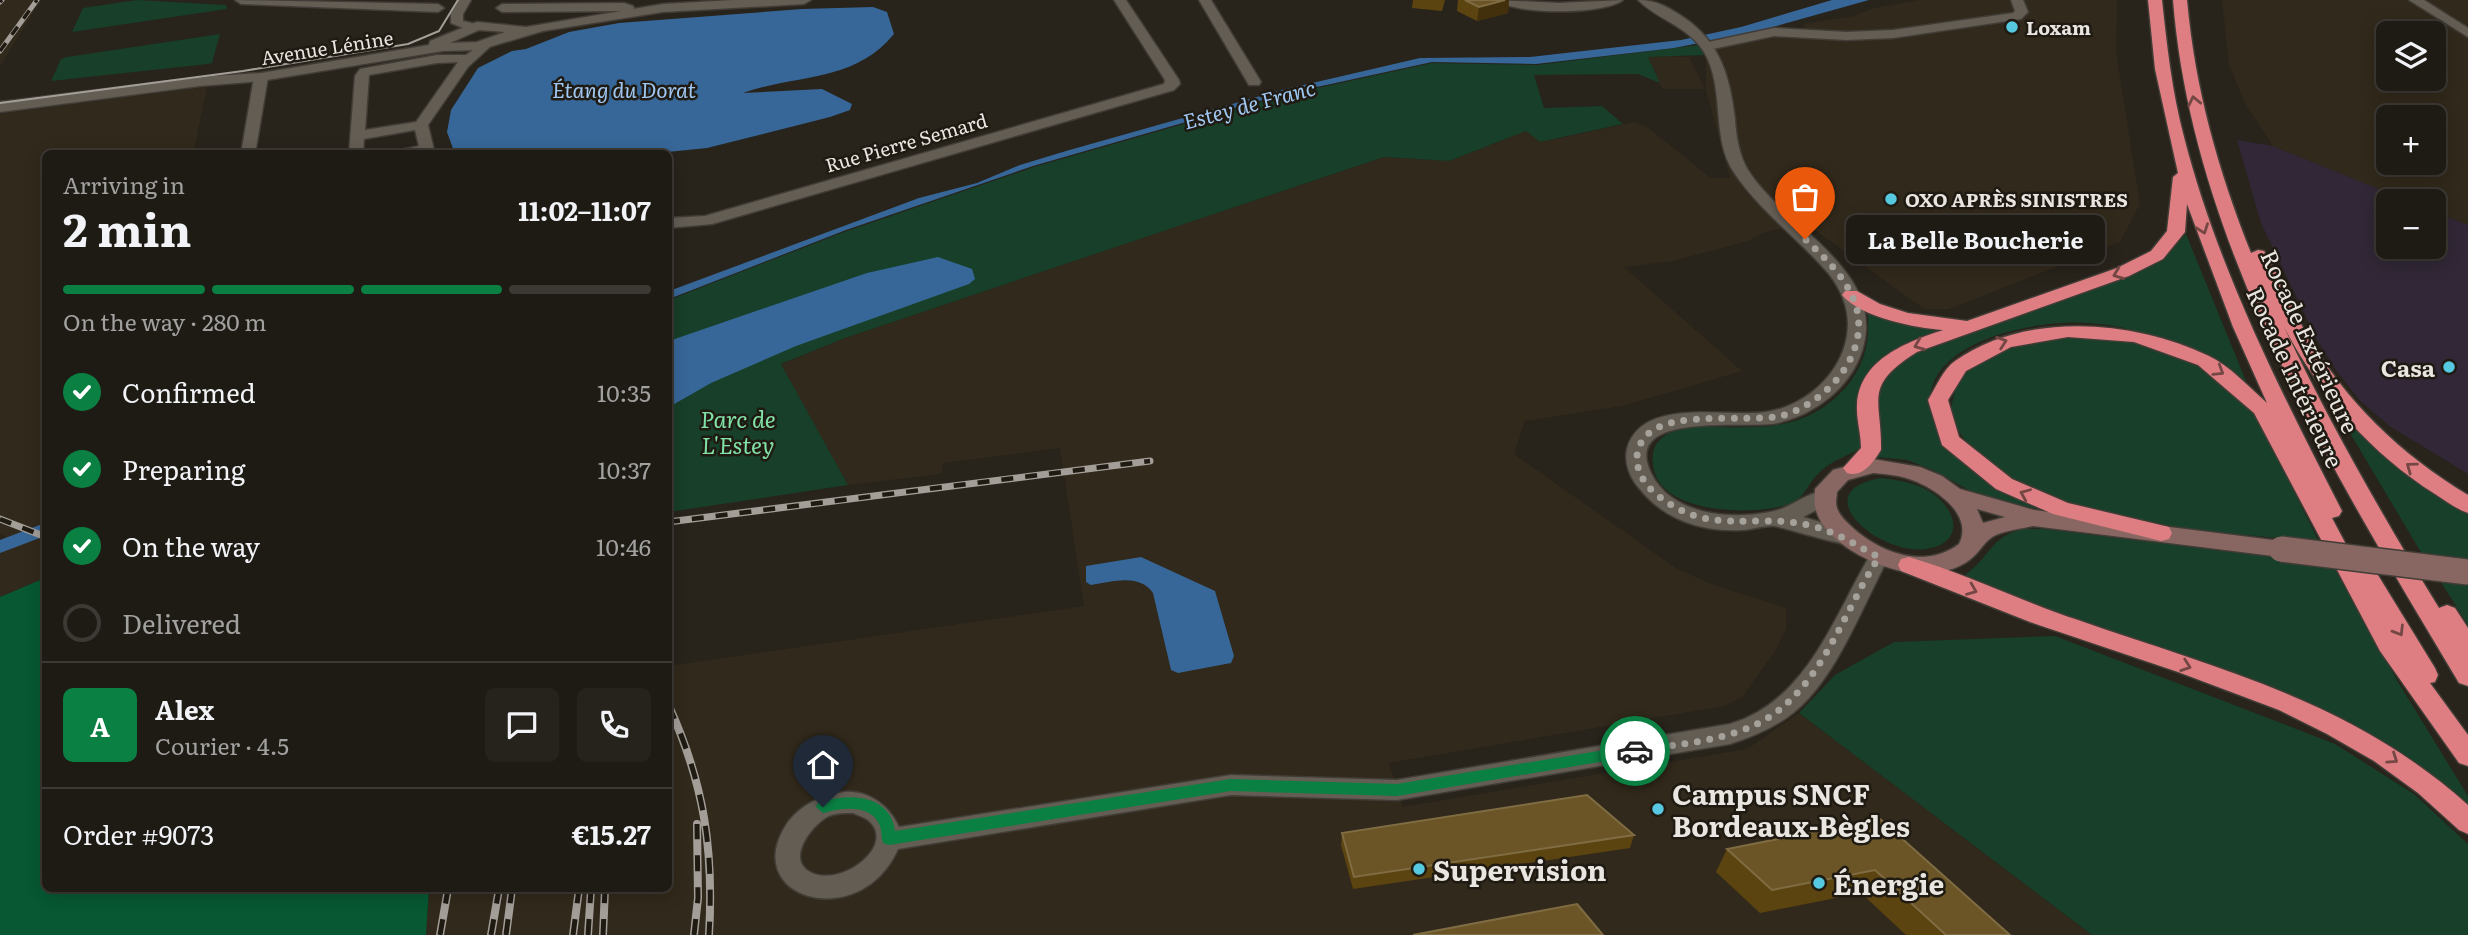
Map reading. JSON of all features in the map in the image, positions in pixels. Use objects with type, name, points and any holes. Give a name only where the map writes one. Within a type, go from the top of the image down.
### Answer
[{"type":"highway","name":"Rocade Intérieure","points":[[2155,0],[2165,97],[2182,164],[2225,289],[2281,412],[2348,545],[2468,746]]},
{"type":"highway","name":"Rocade Extérieure","points":[[2180,0],[2185,55],[2211,167],[2259,293],[2316,414],[2348,474],[2468,676]]},
{"type":"highway","points":[[1854,468],[1871,450],[1868,395],[1883,368],[1910,348],[2123,272],[2157,255],[2176,232],[2182,164]]},
{"type":"highway","points":[[2211,167],[2246,227],[2276,295],[2337,397],[2377,440],[2468,505]]},
{"type":"highway","points":[[1851,295],[1864,303],[1937,325],[1983,321]]},
{"type":"highway","points":[[2161,533],[2062,508],[2005,485],[1984,472],[1950,439],[1938,416],[1937,398],[1945,378],[1965,360],[1991,345],[2021,336],[2057,330],[2093,329],[2134,335],[2192,355],[2239,384],[2262,409],[2388,644],[2468,755]]},
{"type":"highway","points":[[2348,474],[2383,511],[2468,648]]},
{"type":"highway","points":[[1909,565],[2027,612],[2234,681],[2311,712],[2363,738],[2405,767],[2468,822]]},
{"type":"main road","points":[[2034,518],[1989,529],[1974,539],[1967,552],[1952,561],[1932,566],[1909,565],[1879,557],[1847,538],[1834,525],[1826,511],[1824,497],[1828,484],[1833,479],[1854,468],[1883,466],[1915,473],[1953,494],[2034,518],[2468,572]]},
{"type":"main road","points":[[1953,494],[1967,509],[1974,524],[1974,539]]},
{"type":"street","points":[[241,0],[370,3],[438,8]]},
{"type":"street","points":[[464,3],[457,23],[502,33],[675,6],[804,0]]},
{"type":"street","name":"Rue Pierre Semard","points":[[672,231],[1117,103],[1174,84],[1120,0]]},
{"type":"street","points":[[1205,0],[1254,82]]},
{"type":"street","points":[[1502,0],[1547,7],[1617,0]]},
{"type":"street","points":[[1645,0],[1704,42],[1722,73],[1728,139],[1740,169],[1760,197],[1835,268],[1851,295],[1858,320],[1852,356],[1837,381],[1820,395],[1793,411],[1764,419],[1698,419],[1663,425],[1648,433],[1639,445],[1639,473],[1648,488],[1681,512],[1713,521],[1763,521],[1811,526],[1847,538]]},
{"type":"street","points":[[1704,42],[1782,31],[1855,36],[1942,29],[2017,16],[2022,12],[2017,0]]},
{"type":"street","points":[[2415,0],[2468,33]]},
{"type":"street","points":[[427,150],[421,125],[460,50],[477,26],[493,19],[504,4],[624,8],[629,9],[630,13]]},
{"type":"street","points":[[355,150],[362,76],[365,72],[437,59],[460,50],[486,45],[502,33]]},
{"type":"street","name":"Avenue Lénine","points":[[0,107],[202,82],[401,51],[441,42],[460,50]]},
{"type":"street","name":"Avenue Lénine","points":[[202,82],[261,77],[460,50]]},
{"type":"street","name":"Rue Pierre Semard","points":[[1117,103],[1140,89],[1150,76],[1154,53]]},
{"type":"street","points":[[249,150],[261,77]]},
{"type":"street","points":[[357,136],[421,125]]},
{"type":"street","name":"Rue Pierre Semard","points":[[672,223],[706,221]]},
{"type":"street","points":[[1763,521],[1802,512],[1824,497]]},
{"type":"street","points":[[889,839],[1231,785],[1397,790],[1706,740],[1741,731],[1770,718],[1804,688],[1879,557]]},
{"type":"shaded area","points":[[0,0],[41,0],[0,66]]},
{"type":"shaded area","points":[[1920,0],[2117,0],[2116,52],[2140,204],[2120,242],[1949,309],[1924,309],[1805,223],[1765,232],[1748,241],[1673,261],[1624,267],[1742,371],[1622,406],[1525,421],[1514,454],[1676,568],[1711,584],[1786,608],[1786,629],[1774,653],[1742,697],[1724,706],[1389,763],[1403,807],[1747,749],[1799,713],[2092,935],[426,935],[429,892],[672,892],[672,666],[1084,606],[1060,448],[943,463],[941,474],[848,485],[780,365],[845,338],[1384,157],[1449,161],[1526,131],[1541,142],[1635,122],[1650,129],[1711,178],[1730,178],[1706,90],[1706,55],[1699,45],[1777,26],[1806,29],[1803,24],[1854,16],[1874,8]]},
{"type":"shaded area","points":[[2222,0],[2468,0],[2468,225],[2446,216],[2446,189],[2379,189],[2273,146],[2245,103],[2229,65]]},
{"type":"shaded area","points":[[1648,56],[1689,57],[1705,89],[1662,89]]},
{"type":"shaded area","points":[[207,87],[194,150],[42,150],[42,579],[0,597],[0,540],[6,537],[0,534],[0,114]]},
{"type":"shaded area","points":[[2237,140],[2273,146],[2379,189],[2376,189],[2376,259],[2446,259],[2446,216],[2468,225],[2468,474],[2391,427],[2360,401],[2316,338],[2261,223]]},
{"type":"green space","points":[[137,0],[226,5],[227,9],[72,32],[83,8]]},
{"type":"green space","points":[[220,34],[212,63],[51,81],[61,59],[67,57]]},
{"type":"green space","name":"Parc de L'Estey","points":[[1699,45],[1706,55],[1648,57],[1660,83],[1638,74],[1534,75],[1544,108],[1602,106],[1623,124],[1540,142],[1526,131],[1449,161],[1384,157],[845,338],[781,364],[848,485],[672,512],[672,299],[844,232],[1034,167],[1281,96],[1432,63],[1537,65]]},
{"type":"green space","points":[[2186,234],[2246,381],[2209,359],[2151,335],[2110,325],[2066,323],[2041,325],[1986,339],[1962,351],[1943,367],[1932,387],[1932,416],[1947,445],[2068,513],[1983,498],[1933,470],[1907,460],[1875,457],[1873,411],[1878,388],[1895,366],[1909,354],[2147,267],[2167,254]]},
{"type":"green space","points":[[1867,308],[1947,329],[1878,366],[1866,444],[1826,467],[1797,500],[1768,509],[1728,510],[1687,502],[1671,493],[1659,481],[1653,465],[1654,449],[1660,440],[1674,431],[1691,427],[1783,424],[1815,412],[1831,402],[1853,378],[1866,350]]},
{"type":"green space","points":[[2062,335],[2133,339],[2200,365],[2245,398],[2319,542],[2232,534],[2132,520],[2084,508],[2039,492],[2000,471],[1969,444],[1955,426],[1952,408],[1955,392],[1972,366],[1985,357],[2016,345]]},
{"type":"green space","points":[[2319,381],[2468,508],[2468,561],[2422,554]]},
{"type":"green space","points":[[1881,478],[1914,484],[1941,500],[1952,517],[1952,533],[1947,540],[1939,546],[1926,549],[1907,548],[1888,543],[1857,521],[1849,508],[1849,496],[1859,485]]},
{"type":"green space","points":[[2022,529],[2044,529],[2332,564],[2398,682],[2468,796],[2468,812],[2426,774],[2380,742],[2331,715],[2228,671],[2054,615],[1968,580],[1966,574],[1996,542]]},
{"type":"green space","points":[[2437,576],[2468,580],[2468,625]]},
{"type":"green space","points":[[42,579],[42,892],[429,892],[426,935],[0,935],[0,597]]},
{"type":"green space","points":[[2055,636],[2335,744],[2414,794],[2468,844],[2468,935],[2092,935],[1799,713],[1835,675],[1894,642]]},
{"type":"water","name":"Estey de Franc","points":[[1832,0],[1869,0],[1755,32],[1674,48],[1536,64],[1432,62],[1280,95],[1033,166],[846,230],[672,298],[672,290],[919,198],[977,183],[1020,165],[1066,151],[1282,90],[1420,58],[1530,57],[1681,40],[1741,27]]},
{"type":"water","name":"Étang du Dorat","points":[[873,7],[887,12],[894,34],[878,50],[843,69],[743,93],[822,89],[852,104],[850,110],[707,148],[672,152],[454,150],[447,132],[451,110],[478,68],[512,51],[526,49],[569,32],[619,23],[802,9]]},
{"type":"water","points":[[938,257],[972,269],[975,279],[969,284],[796,346],[711,383],[672,405],[672,340],[867,273]]},
{"type":"water","points":[[42,524],[42,537],[0,553],[0,540]]},
{"type":"water","points":[[1141,557],[1215,591],[1234,656],[1231,663],[1178,673],[1171,670],[1153,593],[1133,581],[1091,585],[1086,582],[1086,566]]},
{"type":"building","points":[[1465,0],[1505,0],[1479,7]]},
{"type":"building","name":"Supervision","points":[[1587,795],[1634,835],[1354,877],[1342,833]]},
{"type":"building","points":[[1880,819],[2010,935],[1946,935],[1875,870],[1772,890],[1727,849]]},
{"type":"building","points":[[1577,904],[1603,935],[1413,935]]},
{"type":"tram line","points":[[0,103],[243,71],[408,44],[439,31],[458,0]]},
{"type":"railway","points":[[0,51],[37,0]]},
{"type":"railway","points":[[672,521],[1150,461]]},
{"type":"railway","points":[[0,519],[42,535]]},
{"type":"railway","points":[[672,714],[690,761],[704,817],[710,874],[709,935]]},
{"type":"railway","points":[[694,935],[698,898],[697,824]]},
{"type":"railway","points":[[440,935],[447,892]]},
{"type":"railway","points":[[491,935],[498,892]]},
{"type":"railway","points":[[506,935],[512,892]]},
{"type":"railway","points":[[573,935],[579,892]]},
{"type":"railway","points":[[588,935],[591,892]]},
{"type":"railway","points":[[603,935],[605,892]]},
{"type":"way so far","points":[[1635,751],[1706,740],[1741,731],[1770,718],[1804,688],[1879,557],[1847,538],[1811,526],[1763,521],[1722,523],[1681,512],[1648,488],[1639,473],[1639,445],[1648,433],[1663,425],[1680,420],[1745,420],[1785,415],[1801,408],[1837,381],[1852,356],[1858,334],[1856,307],[1835,268],[1805,239]]},
{"type":"place","name":"Loxam","points":[[2012,27]]},
{"type":"place","name":"OXO APRÈS SINISTRES","points":[[1891,199]]},
{"type":"place","name":"La Belle Boucherie","points":[[1805,239]]},
{"type":"place","name":"Casa","points":[[2449,367]]},
{"type":"place","name":"Campus SNCF Bordeaux-Bègles","points":[[1658,809]]},
{"type":"place","name":"Supervision","points":[[1419,869]]},
{"type":"place","name":"Énergie","points":[[1819,883]]},
{"type":"route","points":[[823,807],[855,802],[869,806],[880,814],[887,825],[889,839],[1231,785],[1397,790],[1635,751]]}]
